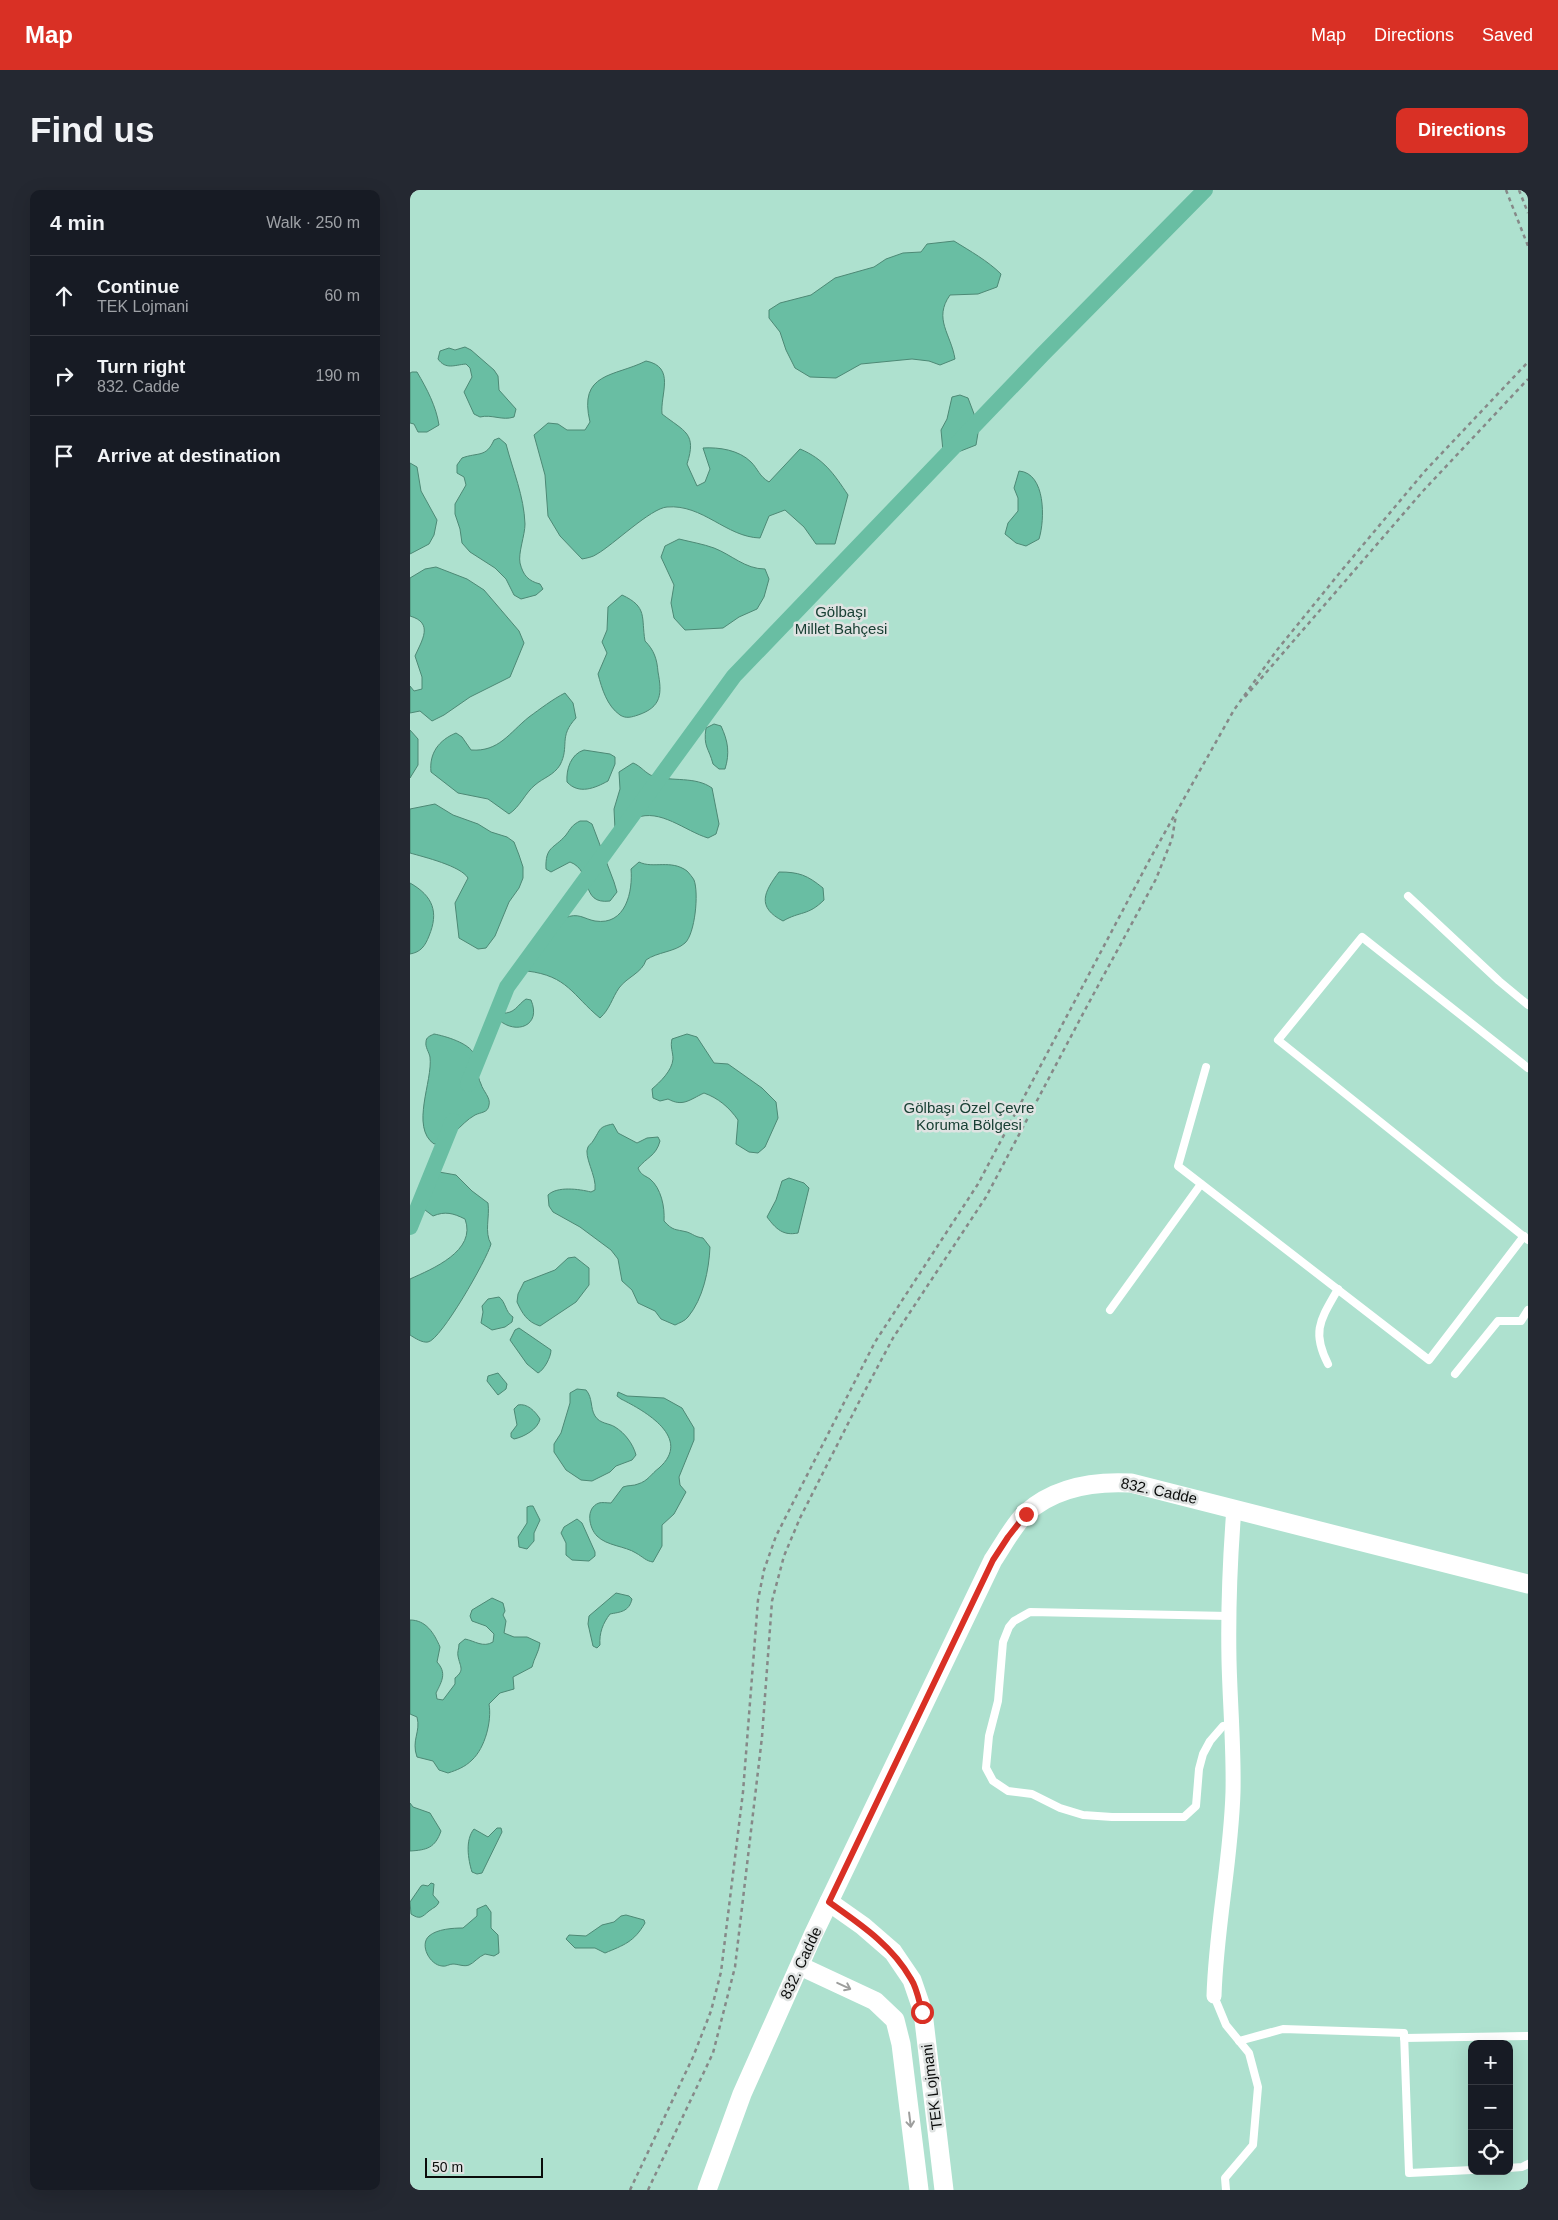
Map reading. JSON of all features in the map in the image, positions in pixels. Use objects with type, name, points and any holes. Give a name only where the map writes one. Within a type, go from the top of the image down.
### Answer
[{"type":"street","name":"832. Cadde","points":[[706,2190],[742,2094],[829,1902],[993,1560],[1026,1514],[1048,1499],[1070,1489],[1092,1483],[1110,1482],[1151,1487],[1528,1584]]},
{"type":"street","points":[[1214,1996],[1216,1958],[1233,1795],[1229,1616],[1230,1555],[1234,1508]]},
{"type":"street","name":"TEK Lojmani","points":[[829,1902],[863,1926],[892,1952],[912,1980],[922,2012],[944,2190]]},
{"type":"street","name":"TEK Lojmani","points":[[800,1966],[875,2001],[895,2020],[901,2044],[919,2190]]},
{"type":"lane","points":[[1408,896],[1499,982],[1528,1005]]},
{"type":"lane","points":[[1206,1067],[1178,1166],[1430,1360],[1526,1238],[1278,1040],[1362,937],[1528,1068]]},
{"type":"lane","points":[[1110,1310],[1201,1184]]},
{"type":"lane","points":[[1328,1364],[1320,1348],[1318,1332],[1321,1320],[1338,1289]]},
{"type":"lane","points":[[1455,1374],[1498,1321],[1525,1323],[1528,1310]]},
{"type":"lane","points":[[1229,1616],[1030,1612],[1019,1617],[1009,1627],[1003,1642],[998,1700],[989,1736],[986,1768],[993,1780],[1003,1788],[1032,1794],[1060,1808],[1083,1814],[1112,1817],[1184,1817],[1196,1806],[1199,1768],[1210,1741],[1223,1726],[1232,1726]]},
{"type":"lane","points":[[1214,1996],[1226,2025],[1249,2053],[1258,2087],[1253,2145],[1226,2178],[1226,2190]]},
{"type":"lane","points":[[1239,2041],[1283,2030],[1404,2033],[1410,2173],[1468,2170]]},
{"type":"lane","points":[[1404,2038],[1528,2036]]},
{"type":"lane","points":[[1513,2168],[1528,2164]]},
{"type":"path","points":[[1506,190],[1528,246]]},
{"type":"path","points":[[1520,190],[1528,213]]},
{"type":"path","points":[[630,2190],[693,2057],[711,2011],[720,1972],[743,1792],[758,1600],[764,1570],[776,1536],[875,1342],[978,1184],[1176,813],[1234,710],[1277,650],[1348,562],[1425,471],[1528,362]]},
{"type":"path","points":[[1234,710],[1423,491],[1528,379]]},
{"type":"path","points":[[648,2190],[712,2052],[735,1967],[762,1737],[772,1601],[784,1556],[800,1518],[893,1338],[986,1197],[1081,1016],[1156,879],[1172,839],[1176,813]]},
{"type":"green space","name":"Gölbaşı Millet Bahçesi","points":[[410,190],[1528,190],[1528,2190],[410,2190]]},
{"type":"shaded area","points":[[954,241],[985,260],[1001,274],[997,287],[978,294],[950,295],[945,304],[943,319],[955,359],[940,365],[929,361],[912,359],[861,364],[836,378],[810,377],[795,368],[780,332],[769,318],[769,310],[780,303],[811,295],[835,278],[874,267],[886,259],[903,253],[921,252],[927,244]]},
{"type":"shaded area","points":[[465,347],[494,370],[498,376],[499,390],[516,409],[514,417],[480,417],[474,414],[464,392],[472,377],[470,368],[466,364],[447,366],[438,359],[440,351],[449,348],[455,350]]},
{"type":"shaded area","points":[[646,361],[655,364],[664,375],[662,414],[683,430],[690,439],[691,446],[687,464],[697,486],[705,482],[710,469],[703,448],[722,449],[741,455],[751,462],[769,482],[800,449],[822,462],[848,495],[835,544],[816,544],[804,527],[785,510],[769,516],[760,538],[736,532],[692,510],[680,507],[667,507],[652,514],[595,555],[582,559],[560,536],[548,516],[545,475],[534,435],[548,423],[558,424],[567,430],[585,430],[590,422],[589,394],[594,385],[611,374]]},
{"type":"shaded area","points":[[417,372],[421,378],[438,418],[439,425],[427,432],[418,432],[414,424],[410,423],[410,373]]},
{"type":"shaded area","points":[[960,395],[968,398],[979,427],[976,445],[953,454],[943,451],[941,430],[947,419],[952,397]]},
{"type":"shaded area","points":[[499,438],[506,444],[523,503],[525,524],[520,554],[521,567],[527,577],[540,584],[543,589],[536,595],[521,599],[514,595],[506,579],[495,568],[470,552],[462,543],[455,514],[455,504],[466,485],[464,477],[457,473],[457,465],[462,458],[485,452],[494,440]]},
{"type":"shaded area","points":[[410,463],[417,467],[421,491],[437,520],[434,535],[429,544],[410,554]]},
{"type":"shaded area","points":[[1019,471],[1028,474],[1034,480],[1039,488],[1041,499],[1042,521],[1039,539],[1026,546],[1016,543],[1005,534],[1008,523],[1018,511],[1018,498],[1014,488]]},
{"type":"shaded area","points":[[679,539],[714,548],[751,567],[765,569],[769,579],[764,597],[757,609],[739,617],[723,628],[685,630],[674,618],[671,603],[674,585],[661,557],[665,546]]},
{"type":"shaded area","points":[[436,567],[467,579],[484,590],[519,631],[524,643],[510,677],[470,697],[432,721],[420,711],[410,713],[410,686],[414,691],[422,689],[422,677],[415,656],[423,638],[424,628],[422,623],[410,616],[410,578],[425,569]]},
{"type":"shaded area","points":[[622,595],[640,608],[645,641],[653,651],[656,659],[660,686],[660,693],[652,708],[646,712],[629,717],[620,715],[608,702],[598,674],[607,653],[602,642],[607,630],[608,607]]},
{"type":"shaded area","points":[[565,693],[573,703],[576,718],[567,731],[563,758],[560,765],[555,771],[531,788],[509,814],[488,799],[458,793],[431,772],[432,759],[436,748],[450,736],[456,733],[462,737],[471,750],[489,748],[503,740],[551,701]]},
{"type":"shaded area","points":[[714,724],[721,726],[727,742],[728,752],[725,769],[719,769],[713,764],[706,744],[706,728]]},
{"type":"shaded area","points":[[410,730],[418,739],[418,765],[410,778]]},
{"type":"shaded area","points":[[584,750],[610,754],[615,757],[615,764],[608,781],[587,789],[577,788],[567,782],[570,763],[579,752]]},
{"type":"shaded area","points":[[633,763],[653,776],[698,782],[712,788],[719,824],[716,834],[708,838],[663,818],[654,816],[636,818],[620,831],[615,829],[614,809],[620,789],[619,772]]},
{"type":"shaded area","points":[[435,804],[453,815],[507,837],[514,842],[519,855],[523,867],[523,878],[519,888],[509,902],[495,936],[486,948],[478,949],[459,938],[455,903],[468,878],[450,866],[410,853],[410,809]]},
{"type":"shaded area","points":[[580,821],[587,821],[592,824],[614,882],[617,892],[610,901],[600,901],[594,898],[590,893],[582,872],[570,862],[551,872],[546,869],[547,856],[551,849],[562,840],[573,825]]},
{"type":"shaded area","points":[[639,862],[650,865],[681,867],[688,872],[694,880],[696,894],[694,923],[685,943],[646,960],[638,972],[619,988],[600,1018],[561,982],[552,977],[527,971],[527,961],[565,918],[577,916],[595,921],[606,921],[621,913],[629,896],[631,869]]},
{"type":"shaded area","points":[[779,872],[802,875],[812,880],[823,888],[824,900],[813,909],[783,921],[774,916],[766,905],[765,899],[770,886]]},
{"type":"shaded area","points":[[410,883],[429,899],[432,905],[433,919],[429,936],[424,946],[417,952],[410,954]]},
{"type":"shaded area","points":[[526,999],[531,1000],[533,1009],[533,1016],[530,1022],[526,1025],[513,1027],[499,1020],[502,1013],[513,1011]]},
{"type":"shaded area","points":[[434,1034],[456,1041],[471,1050],[474,1054],[479,1080],[489,1102],[486,1111],[475,1115],[451,1136],[434,1144],[427,1136],[423,1115],[430,1067],[426,1040]]},
{"type":"shaded area","points":[[687,1034],[697,1037],[714,1063],[728,1064],[762,1088],[776,1102],[778,1118],[765,1147],[758,1153],[749,1152],[736,1144],[738,1120],[719,1100],[704,1093],[682,1102],[668,1099],[660,1101],[653,1098],[652,1089],[665,1076],[672,1063],[672,1039]]},
{"type":"shaded area","points":[[613,1124],[618,1133],[637,1143],[647,1138],[658,1137],[660,1141],[656,1150],[638,1168],[642,1174],[654,1183],[660,1193],[664,1210],[664,1221],[674,1229],[703,1238],[710,1247],[707,1275],[698,1302],[687,1318],[675,1325],[661,1319],[655,1311],[638,1303],[632,1290],[622,1281],[618,1259],[611,1250],[580,1227],[553,1212],[549,1206],[548,1195],[557,1190],[574,1189],[591,1192],[595,1190],[594,1179],[587,1156],[588,1146],[593,1142],[600,1129]]},
{"type":"shaded area","points":[[439,1172],[456,1175],[472,1191],[488,1203],[488,1234],[491,1244],[473,1281],[453,1314],[434,1338],[426,1342],[410,1335],[410,1279],[430,1270],[450,1257],[465,1240],[467,1230],[465,1219],[457,1215],[449,1213],[433,1216],[425,1210],[421,1186],[426,1177]]},
{"type":"shaded area","points":[[789,1178],[804,1183],[809,1188],[798,1233],[793,1234],[780,1231],[767,1217],[776,1200],[782,1181]]},
{"type":"shaded area","points":[[575,1257],[589,1268],[589,1285],[576,1302],[540,1326],[528,1320],[517,1302],[518,1294],[524,1282],[555,1270],[568,1258]]},
{"type":"shaded area","points":[[499,1297],[513,1317],[512,1322],[505,1327],[492,1330],[481,1323],[482,1306],[488,1299]]},
{"type":"shaded area","points":[[519,1328],[551,1350],[547,1363],[538,1373],[527,1364],[510,1340],[515,1330]]},
{"type":"shaded area","points":[[498,1373],[507,1384],[506,1389],[498,1395],[487,1381],[488,1376]]},
{"type":"shaded area","points":[[577,1389],[586,1390],[590,1396],[595,1416],[599,1421],[619,1429],[631,1443],[636,1455],[632,1460],[616,1466],[610,1472],[592,1481],[581,1480],[566,1470],[554,1452],[554,1444],[561,1433],[570,1403],[570,1393]]},
{"type":"shaded area","points":[[618,1392],[627,1396],[664,1398],[682,1408],[694,1428],[694,1440],[679,1477],[680,1485],[686,1492],[674,1514],[662,1525],[662,1546],[653,1562],[632,1551],[601,1539],[594,1532],[590,1523],[590,1514],[595,1506],[600,1503],[611,1503],[623,1487],[636,1485],[647,1479],[668,1457],[671,1446],[668,1436],[662,1427],[653,1418],[617,1396]]},
{"type":"shaded area","points":[[518,1405],[525,1405],[530,1408],[540,1419],[539,1423],[530,1432],[514,1439],[511,1437],[511,1433],[517,1425],[514,1409]]},
{"type":"shaded area","points":[[533,1506],[540,1520],[534,1533],[534,1541],[527,1549],[519,1547],[518,1537],[527,1523],[527,1507]]},
{"type":"shaded area","points":[[577,1519],[582,1523],[595,1552],[595,1556],[589,1561],[572,1560],[566,1555],[566,1543],[561,1533],[564,1527]]},
{"type":"shaded area","points":[[616,1593],[629,1596],[632,1599],[631,1603],[624,1611],[610,1614],[602,1628],[600,1645],[597,1648],[593,1646],[588,1624],[589,1616]]},
{"type":"shaded area","points":[[492,1598],[503,1603],[505,1611],[503,1615],[506,1621],[504,1633],[514,1637],[527,1637],[540,1643],[532,1667],[513,1677],[514,1689],[500,1693],[489,1704],[488,1726],[481,1749],[477,1755],[464,1766],[448,1773],[439,1770],[433,1761],[417,1757],[415,1751],[418,1722],[417,1717],[410,1714],[410,1620],[421,1622],[429,1628],[440,1647],[437,1662],[442,1670],[443,1677],[436,1693],[437,1699],[443,1700],[455,1684],[455,1678],[461,1670],[458,1655],[459,1644],[465,1639],[482,1644],[493,1642],[494,1634],[486,1626],[472,1621],[470,1616],[472,1610]]},
{"type":"shaded area","points":[[410,1803],[413,1807],[430,1813],[441,1831],[433,1845],[426,1849],[410,1851]]},
{"type":"shaded area","points":[[497,1828],[501,1828],[502,1832],[482,1873],[472,1872],[468,1850],[471,1833],[474,1829],[488,1837]]},
{"type":"shaded area","points":[[431,1883],[434,1884],[433,1895],[439,1902],[438,1904],[423,1916],[414,1916],[411,1914],[410,1902],[421,1886],[428,1886]]},
{"type":"shaded area","points":[[486,1905],[491,1912],[491,1928],[498,1935],[499,1953],[494,1956],[485,1954],[467,1966],[453,1964],[443,1966],[434,1962],[427,1954],[425,1944],[429,1936],[441,1930],[463,1928],[477,1916],[477,1909]]},
{"type":"shaded area","points":[[626,1915],[644,1920],[645,1923],[637,1935],[618,1948],[605,1953],[595,1948],[575,1948],[566,1939],[569,1935],[586,1936],[602,1925],[614,1922],[621,1916]]},
{"type":"waterway","points":[[468,1084],[507,987],[734,676],[1043,354],[1205,190]]},
{"type":"waterway","points":[[410,1227],[453,1121]]},
{"type":"route","points":[[922,2012],[912,1980],[892,1952],[863,1926],[829,1902],[993,1560],[1026,1514]]},
{"type":"park label","name":"Gölbaşı Özel Çevre Koruma Bölgesi","points":[[969,1116]]}]
